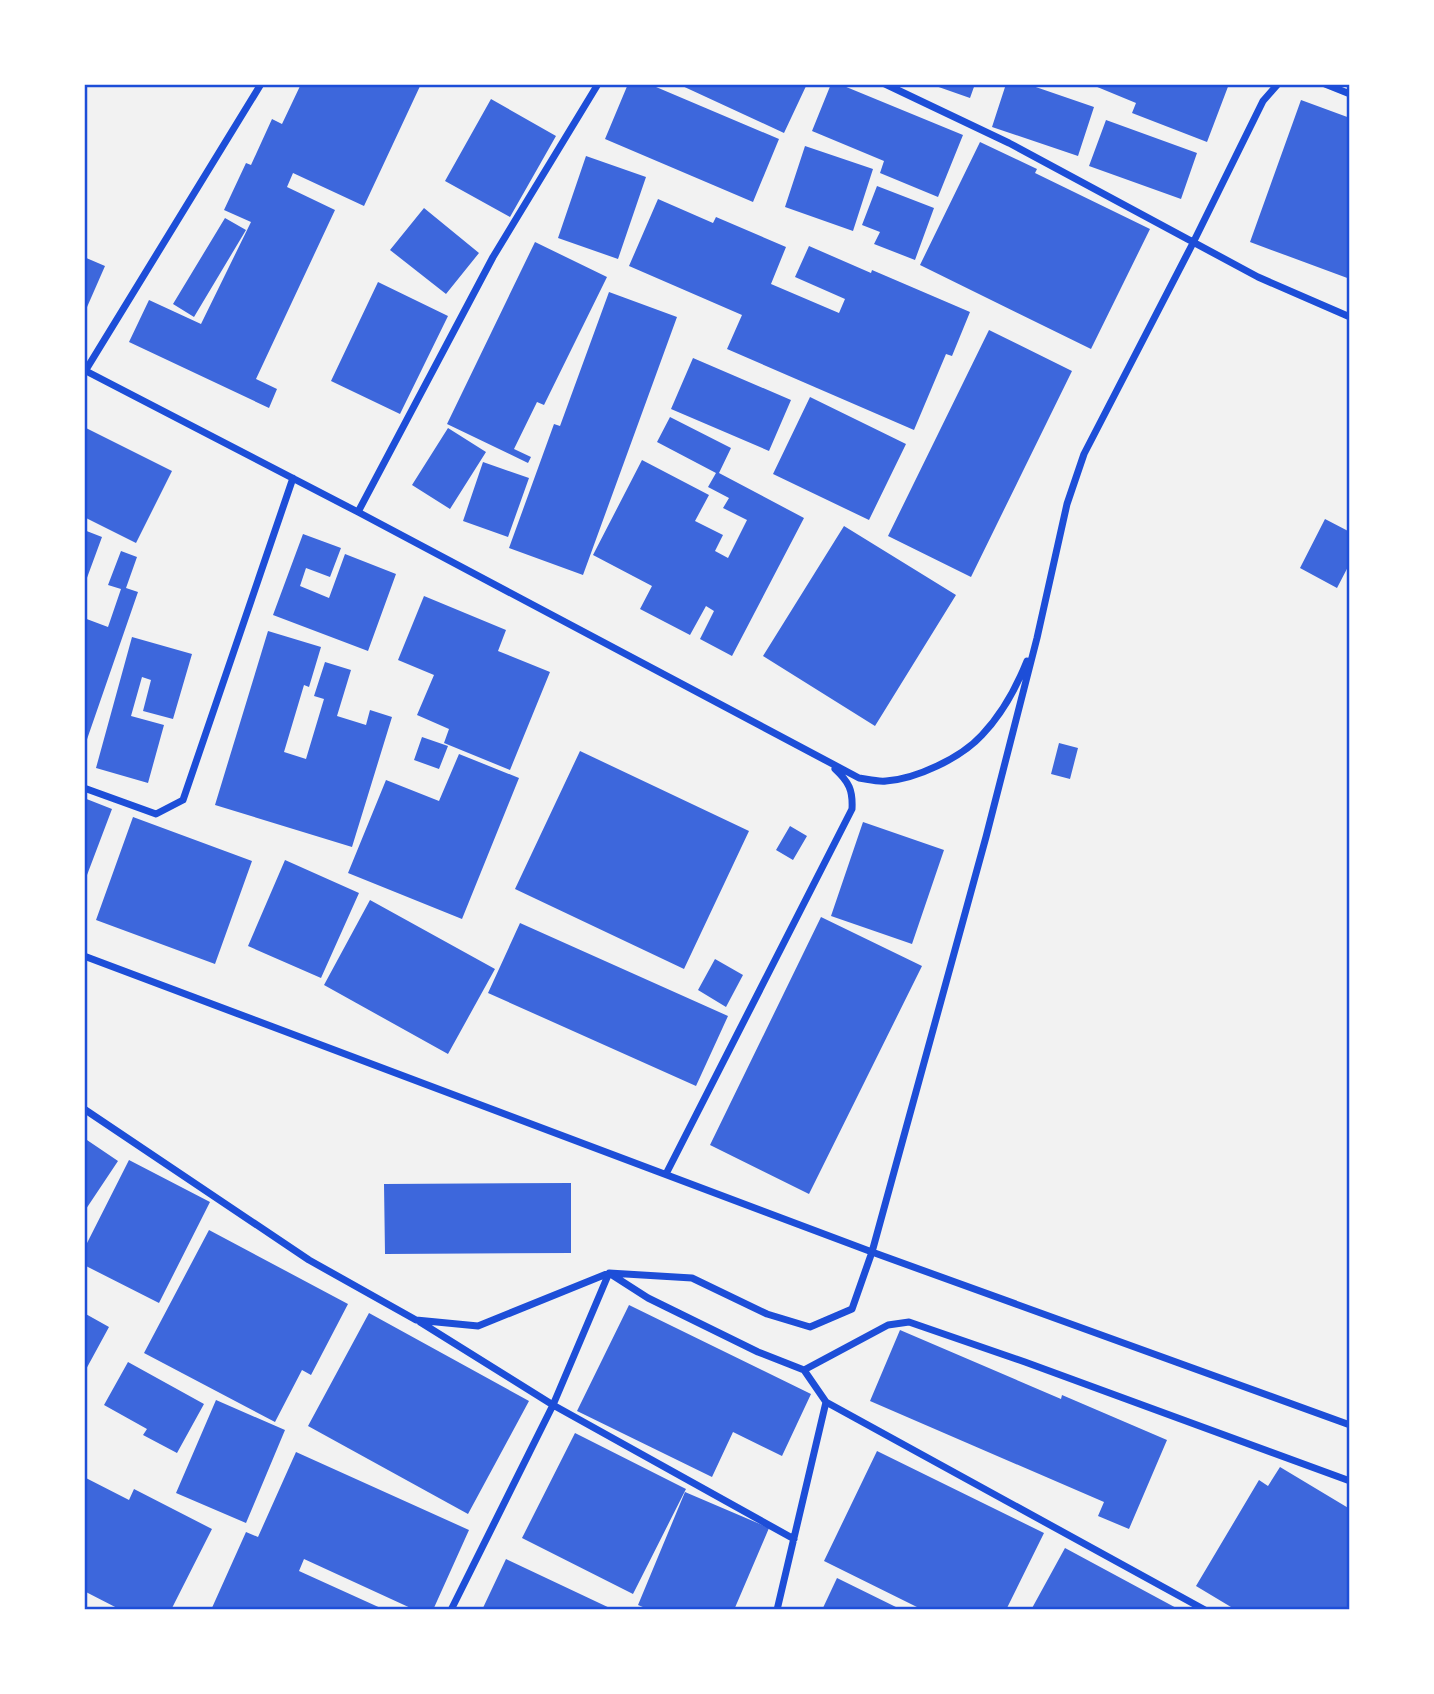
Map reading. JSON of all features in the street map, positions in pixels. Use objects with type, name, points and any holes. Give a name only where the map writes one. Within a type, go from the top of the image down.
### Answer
[{"type":"street","points":[[261,84],[84,371],[358,512],[859,778],[884,782],[914,776],[964,750],[982,735],[1001,709],[1021,676],[1037,638]]},
{"type":"street","points":[[358,512],[494,257],[598,84]]},
{"type":"street","points":[[885,84],[1009,143],[1258,276],[1350,317]]},
{"type":"street","points":[[416,1320],[478,1326],[609,1273],[692,1278],[767,1314],[810,1327],[852,1309],[872,1252],[986,837],[1037,638],[1067,504],[1084,454],[1194,243],[1263,101],[1278,84]]},
{"type":"street","points":[[1325,84],[1350,94]]},
{"type":"street","points":[[84,788],[156,814],[183,800],[293,478]]},
{"type":"street","points":[[666,1174],[852,809],[849,782],[830,764]]},
{"type":"street","points":[[84,957],[872,1252],[1350,1425]]},
{"type":"street","points":[[84,1109],[309,1260],[416,1320],[553,1405],[794,1539]]},
{"type":"street","points":[[609,1273],[648,1298],[758,1352],[804,1370],[826,1402],[1205,1610]]},
{"type":"street","points":[[451,1610],[553,1405],[609,1273]]},
{"type":"street","points":[[804,1370],[888,1325],[909,1322],[1350,1481]]},
{"type":"street","points":[[777,1610],[826,1402]]},
{"type":"building","points":[[301,84],[421,84],[364,206],[293,173],[287,187],[335,210],[256,379],[277,389],[269,408],[129,342],[149,300],[201,324],[251,222],[224,210],[246,163],[251,165],[272,119],[282,124]]},
{"type":"building","points":[[628,84],[649,84],[779,139],[753,202],[605,139]]},
{"type":"building","points":[[678,84],[807,84],[784,133]]},
{"type":"building","points":[[831,84],[839,84],[963,135],[938,197],[880,173],[884,161],[812,131]]},
{"type":"building","points":[[930,84],[975,84],[970,98]]},
{"type":"building","points":[[1006,84],[1027,84],[1094,107],[1078,156],[992,127]]},
{"type":"building","points":[[1090,84],[1229,84],[1207,142],[1132,113],[1136,103]]},
{"type":"building","points":[[491,99],[556,136],[510,217],[445,181]]},
{"type":"building","points":[[1301,100],[1350,118],[1350,279],[1250,242]]},
{"type":"building","points":[[1106,120],[1197,153],[1181,199],[1089,166]]},
{"type":"building","points":[[980,142],[1037,169],[1035,173],[1150,229],[1091,349],[920,265]]},
{"type":"building","points":[[805,146],[873,169],[853,231],[785,207]]},
{"type":"building","points":[[586,156],[646,177],[618,259],[558,238]]},
{"type":"building","points":[[877,186],[934,208],[915,260],[874,244],[880,232],[862,225]]},
{"type":"building","points":[[658,199],[713,223],[716,217],[786,247],[771,284],[839,313],[845,299],[795,277],[809,246],[970,312],[952,356],[946,354],[914,430],[727,349],[742,315],[629,266]]},
{"type":"building","points":[[424,208],[479,253],[446,294],[390,250]]},
{"type":"building","points":[[225,218],[246,230],[194,317],[173,304]]},
{"type":"building","points":[[535,242],[607,277],[544,405],[537,402],[514,449],[531,457],[528,463],[447,424]]},
{"type":"building","points":[[84,257],[105,266],[84,314]]},
{"type":"building","points":[[378,282],[448,316],[400,414],[331,381]]},
{"type":"building","points":[[609,292],[677,317],[583,575],[509,548],[554,424],[560,426]]},
{"type":"building","points":[[989,330],[1072,371],[971,577],[888,536]]},
{"type":"building","points":[[693,358],[791,400],[769,451],[671,409]]},
{"type":"building","points":[[810,397],[906,444],[869,520],[773,474]]},
{"type":"building","points":[[670,417],[731,448],[719,473],[804,518],[732,656],[700,639],[714,611],[706,606],[690,635],[640,609],[652,586],[593,555],[642,460],[709,495],[695,521],[723,535],[715,551],[728,558],[747,520],[723,508],[729,498],[708,487],[716,473],[657,442]]},
{"type":"building","points":[[84,427],[172,471],[136,543],[84,517]]},
{"type":"building","points":[[448,428],[486,452],[450,509],[412,485]]},
{"type":"building","points":[[483,462],[529,478],[508,537],[463,521]]},
{"type":"building","points":[[1325,519],[1350,532],[1350,563],[1337,588],[1300,568]]},
{"type":"building","points":[[844,526],[956,595],[875,726],[763,656]]},
{"type":"building","points":[[84,530],[102,537],[84,586]]},
{"type":"building","points":[[303,534],[341,548],[330,577],[306,568],[300,586],[329,598],[345,554],[396,574],[368,651],[273,615]]},
{"type":"building","points":[[121,551],[137,557],[126,588],[138,592],[84,748],[84,618],[108,627],[121,589],[108,585]]},
{"type":"building","points":[[424,596],[506,630],[498,651],[550,672],[510,770],[444,743],[449,729],[417,715],[434,675],[398,660]]},
{"type":"building","points":[[268,631],[321,647],[309,687],[304,685],[284,752],[306,759],[324,699],[314,696],[325,662],[351,670],[337,716],[366,725],[370,710],[392,717],[352,847],[215,805]]},
{"type":"building","points":[[132,637],[192,654],[173,719],[143,711],[151,680],[142,677],[131,716],[164,725],[148,783],[96,768]]},
{"type":"building","points":[[422,737],[448,746],[439,769],[414,760]]},
{"type":"building","points":[[1059,743],[1078,748],[1070,779],[1051,774]]},
{"type":"building","points":[[580,751],[749,831],[684,969],[515,889]]},
{"type":"building","points":[[459,754],[519,778],[462,919],[348,873],[386,780],[439,801]]},
{"type":"building","points":[[84,798],[112,809],[84,883]]},
{"type":"building","points":[[133,817],[252,861],[215,964],[96,920]]},
{"type":"building","points":[[863,822],[944,850],[912,944],[831,916]]},
{"type":"building","points":[[790,826],[807,836],[793,860],[776,850]]},
{"type":"building","points":[[285,860],[359,893],[321,978],[248,946]]},
{"type":"building","points":[[370,900],[495,969],[448,1054],[324,985]]},
{"type":"building","points":[[821,917],[922,966],[809,1194],[710,1145]]},
{"type":"building","points":[[520,923],[728,1016],[696,1086],[488,993]]},
{"type":"building","points":[[715,959],[743,975],[726,1007],[698,990]]},
{"type":"building","points":[[84,1138],[118,1161],[84,1212]]},
{"type":"building","points":[[129,1160],[210,1202],[159,1303],[84,1265],[84,1249]]},
{"type":"building","points":[[571,1183],[571,1253],[385,1254],[384,1184]]},
{"type":"building","points":[[209,1230],[348,1304],[311,1375],[302,1370],[275,1422],[144,1353]]},
{"type":"building","points":[[629,1305],[811,1394],[782,1456],[733,1432],[712,1477],[577,1411]]},
{"type":"building","points":[[84,1313],[109,1327],[84,1373]]},
{"type":"building","points":[[369,1313],[529,1401],[468,1514],[308,1426]]},
{"type":"building","points":[[900,1330],[1061,1399],[1062,1395],[1167,1440],[1129,1529],[1098,1516],[1104,1502],[870,1401]]},
{"type":"building","points":[[128,1362],[204,1404],[177,1453],[143,1435],[147,1429],[104,1405]]},
{"type":"building","points":[[216,1400],[285,1430],[246,1523],[176,1493]]},
{"type":"building","points":[[575,1433],[686,1489],[633,1594],[522,1538]]},
{"type":"building","points":[[877,1451],[1044,1533],[1006,1610],[923,1610],[824,1561]]},
{"type":"building","points":[[296,1452],[469,1530],[433,1610],[415,1610],[304,1559],[299,1571],[385,1610],[211,1610],[246,1532],[258,1537]]},
{"type":"building","points":[[1280,1467],[1350,1509],[1350,1610],[1236,1610],[1196,1586],[1259,1480],[1268,1486]]},
{"type":"building","points":[[84,1477],[129,1500],[134,1489],[212,1529],[171,1610],[121,1610],[84,1591]]},
{"type":"building","points":[[685,1492],[769,1528],[734,1610],[650,1610],[638,1605]]},
{"type":"building","points":[[1065,1548],[1180,1610],[1031,1610]]},
{"type":"building","points":[[506,1559],[614,1610],[482,1610]]},
{"type":"building","points":[[837,1578],[902,1610],[822,1610]]}]
